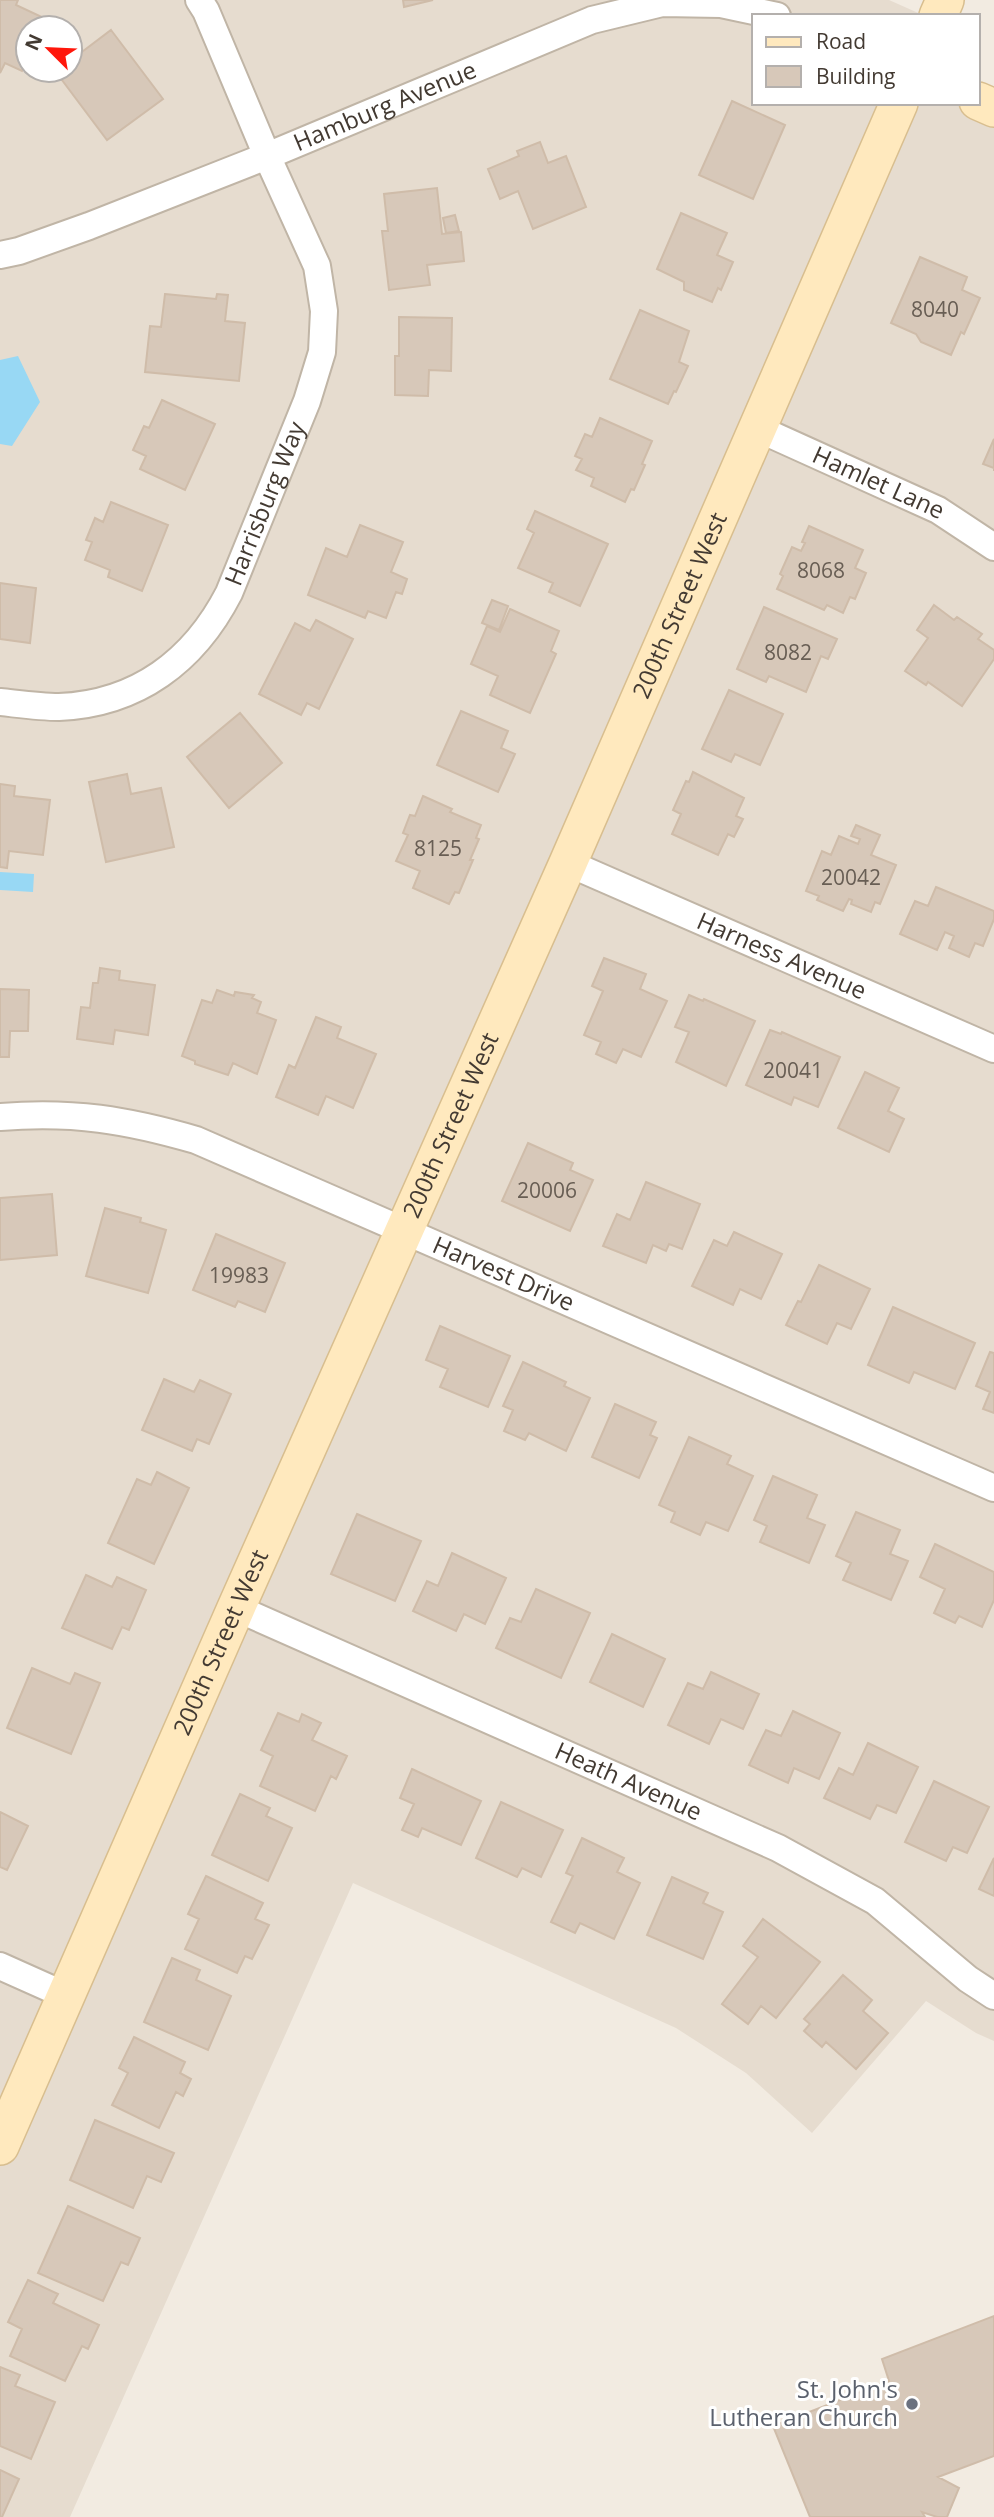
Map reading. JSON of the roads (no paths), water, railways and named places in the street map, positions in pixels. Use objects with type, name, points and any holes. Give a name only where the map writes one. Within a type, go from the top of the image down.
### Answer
[{"type":"street","name":"Harrisburg Way","points":[[0,702],[69,706],[105,700],[149,682],[188,653],[218,615],[229,593],[307,401],[322,352],[324,311],[317,266],[199,0]]},
{"type":"street","name":"Hamburg Avenue","points":[[0,255],[89,226],[267,156],[592,20],[662,3],[721,4],[768,14]]},
{"type":"street","name":"200th Street West","points":[[0,2146],[759,429],[898,105]]},
{"type":"street","name":"Hamlet Lane","points":[[759,429],[938,510],[994,547]]},
{"type":"street","name":"Harness Avenue","points":[[568,863],[994,1049]]},
{"type":"street","name":"Harvest Drive","points":[[0,1117],[96,1117],[163,1129],[228,1152],[994,1488]]},
{"type":"street","name":"Heath Avenue","points":[[236,1608],[778,1848],[875,1900],[968,1979],[994,1996]]},
{"type":"street","points":[[0,1966],[67,1996]]},
{"type":"water","points":[[18,356],[40,402],[12,446],[0,444],[0,360]]},
{"type":"water","points":[[0,872],[34,874],[33,892],[0,890]]},
{"type":"place","name":"St. John's Lutheran Church","points":[[912,2404]]}]
